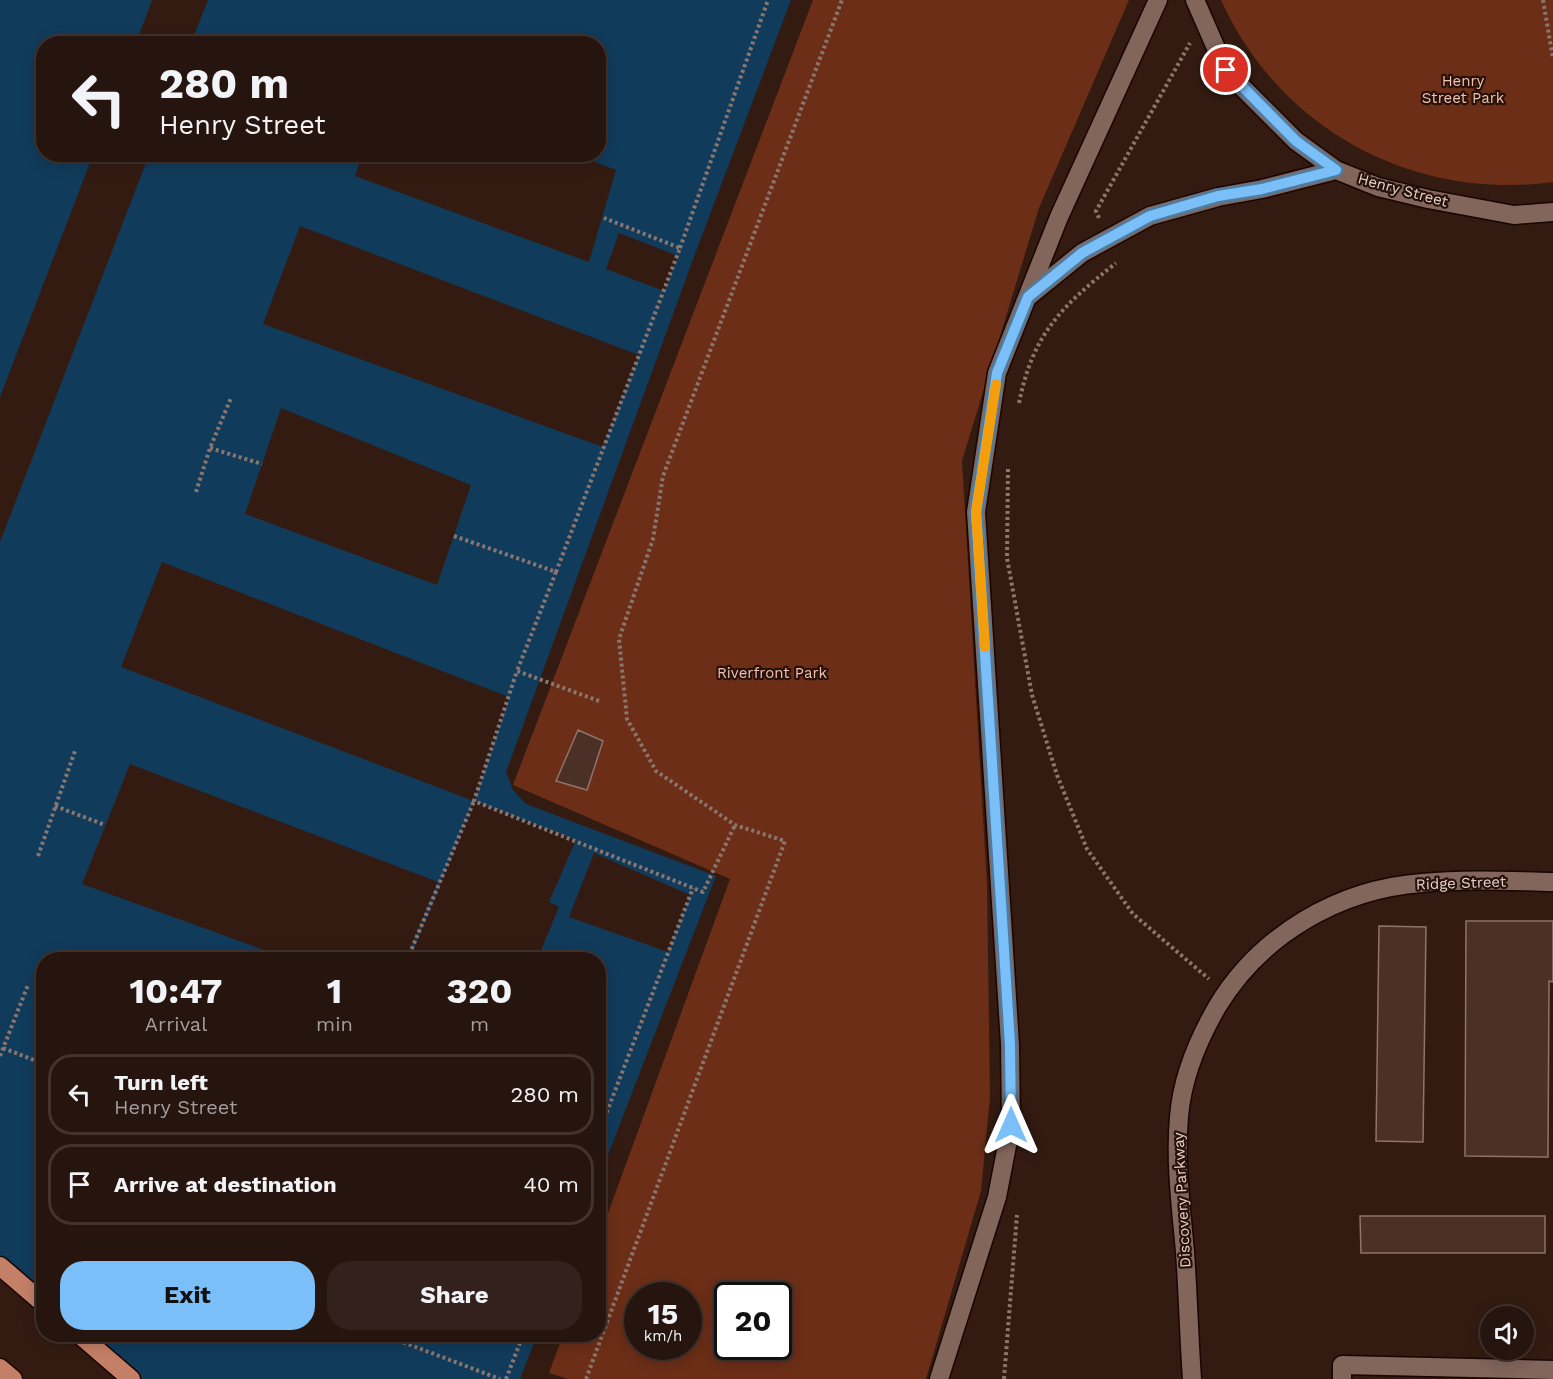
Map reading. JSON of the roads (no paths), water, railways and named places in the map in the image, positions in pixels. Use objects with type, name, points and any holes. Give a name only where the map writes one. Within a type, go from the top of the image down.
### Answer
[{"type":"highway","points":[[0,1266],[36,1297]]},
{"type":"highway","points":[[88,1342],[131,1379]]},
{"type":"highway","points":[[0,1368],[13,1379]]},
{"type":"street","points":[[939,1379],[997,1197],[1011,1125],[1010,1044],[976,512],[997,373],[1059,218],[1158,0]]},
{"type":"street","name":"Henry Street","points":[[1195,0],[1202,21],[1226,70],[1296,141],[1336,170],[1378,187],[1428,200],[1514,215],[1553,212]]},
{"type":"street","points":[[1028,297],[1082,253],[1150,216],[1218,196],[1262,189],[1336,170]]},
{"type":"street","name":"Ridge Street","points":[[1225,994],[1250,962],[1281,933],[1325,909],[1375,891],[1420,883],[1553,882]]},
{"type":"street","name":"Discovery Parkway","points":[[1192,1379],[1176,1154],[1179,1114],[1186,1075],[1204,1028],[1225,994]]},
{"type":"street","points":[[1342,1379],[1342,1365],[1553,1370]]},
{"type":"water","points":[[0,0],[152,0],[139,36],[36,36],[36,162],[90,162],[0,397]]},
{"type":"water","points":[[208,0],[791,0],[695,254],[506,772],[513,790],[526,804],[716,876],[606,1160],[606,952],[36,952],[36,1342],[534,1342],[520,1379],[0,1379],[0,542],[146,162],[606,162],[606,36],[194,36]]},
{"type":"park label","name":"Henry Street Park","points":[[1463,90]]},
{"type":"park label","name":"Riverfront Park","points":[[772,673]]}]
